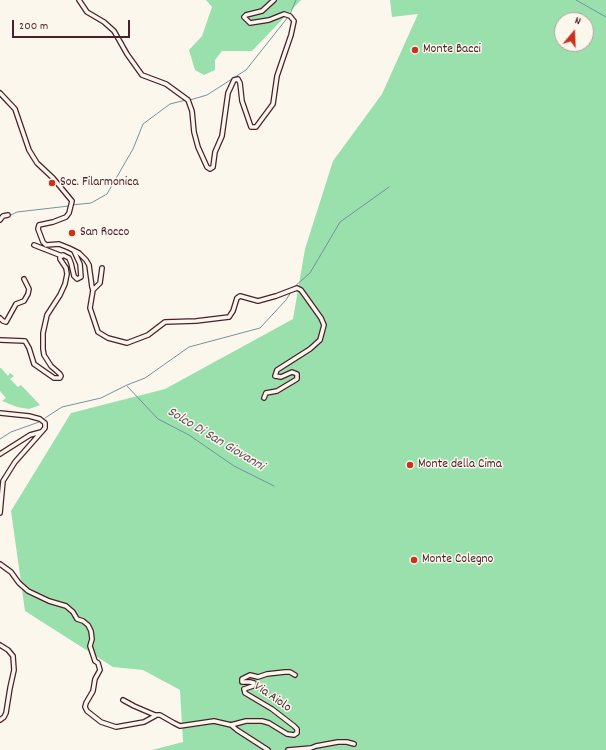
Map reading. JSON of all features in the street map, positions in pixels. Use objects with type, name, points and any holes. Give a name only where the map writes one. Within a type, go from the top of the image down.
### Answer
[{"type":"street","points":[[79,0],[87,12],[104,22],[114,31],[127,54],[142,75],[166,84],[188,100],[192,111],[194,132],[198,147],[207,167],[210,169],[212,169],[222,136],[228,93],[234,80],[238,79],[240,83],[242,101],[251,127],[256,127],[273,104],[277,76],[294,22],[290,16],[284,14],[270,20],[250,23],[244,17],[246,14],[262,11],[274,0]]},
{"type":"street","points":[[0,93],[15,109],[30,150],[37,163],[72,201],[69,213],[66,217],[54,222],[39,225],[38,229],[43,242],[46,245],[59,244],[74,251],[86,260],[89,265],[93,290],[90,308],[98,332],[108,338],[128,343],[148,335],[165,322],[226,318],[231,314],[237,298],[240,296],[258,301],[296,288],[301,290],[321,318],[324,325],[320,340],[310,349],[277,370],[275,376],[281,377],[292,372],[297,374],[297,379],[277,391],[266,393],[264,398]]},
{"type":"street","points":[[1,219],[8,215]]},
{"type":"street","points":[[34,245],[69,258],[72,263],[74,276],[80,279],[81,270],[74,251]]},
{"type":"street","points":[[0,340],[25,341],[34,364],[54,378],[58,379],[62,376],[44,355],[43,333],[47,315],[65,284],[67,274],[66,268],[60,259],[60,256],[62,256]]},
{"type":"street","points":[[93,290],[100,284],[102,268]]},
{"type":"street","points":[[0,318],[6,322],[16,304],[24,301],[29,289],[24,279]]},
{"type":"street","points":[[0,413],[29,416],[40,419],[45,423],[45,428],[15,462],[3,481],[0,513]]},
{"type":"street","points":[[0,454],[30,435],[42,431]]},
{"type":"street","points":[[0,564],[11,572],[19,583],[28,591],[49,601],[66,606],[73,612],[77,619],[88,625],[91,631],[92,639],[90,646],[100,670],[95,680],[93,691],[86,703],[85,707],[87,712],[101,722],[116,727],[144,722],[155,715]]},
{"type":"street","points":[[0,645],[8,650],[13,656],[14,670],[6,713],[0,720]]},
{"type":"street","name":"Via Aiolo","points":[[123,700],[155,715],[160,715],[180,726],[214,721],[231,724],[262,721],[269,723],[287,734],[294,735],[297,733],[297,729],[294,726],[272,709],[245,693],[244,689],[253,686],[254,683],[242,682],[242,679],[250,675],[258,677],[285,672],[290,672],[295,675]]},
{"type":"street","points":[[231,724],[237,730],[268,750]]},
{"type":"street","points":[[288,750],[311,748],[338,742],[354,744]]},
{"type":"green space","points":[[206,0],[301,0],[252,51],[222,51],[215,60],[215,70],[204,75],[195,70],[189,50],[202,36],[212,7]]},
{"type":"green space","points":[[390,0],[606,0],[606,750],[152,750],[183,742],[180,690],[143,670],[113,667],[25,611],[11,511],[71,413],[165,389],[293,319],[305,249],[333,161],[382,94],[418,14],[392,17]]},
{"type":"green space","points":[[0,368],[8,376],[10,373],[14,376],[10,379],[18,387],[21,385],[40,405],[29,409],[17,407],[2,401],[6,398],[0,391]]},
{"type":"waterway","points":[[290,14],[296,0]]},
{"type":"waterway","points":[[576,0],[606,17]]},
{"type":"waterway","points":[[190,100],[207,95],[246,70],[288,17]]},
{"type":"waterway","points":[[72,205],[91,203],[107,194],[133,149],[143,124],[170,104],[186,100]]},
{"type":"waterway","points":[[294,287],[310,273],[340,222],[389,187]]},
{"type":"waterway","points":[[9,216],[17,212],[69,206]]},
{"type":"waterway","points":[[45,418],[62,407],[101,398],[145,378],[189,347],[260,328],[286,300],[291,292]]},
{"type":"waterway","name":"Solco Di San Giovanni","points":[[127,386],[158,419],[189,435],[234,466],[274,486]]},
{"type":"waterway","name":"Solco Di San Giovanni","points":[[0,439],[11,432],[39,422]]},
{"type":"place","name":"Monte Bacci","points":[[415,50]]},
{"type":"place","name":"Soc. Filarmonica","points":[[52,183]]},
{"type":"place","name":"San Rocco","points":[[72,233]]},
{"type":"place","name":"Monte della Cima","points":[[410,465]]},
{"type":"place","name":"Monte Colegno","points":[[414,560]]}]
